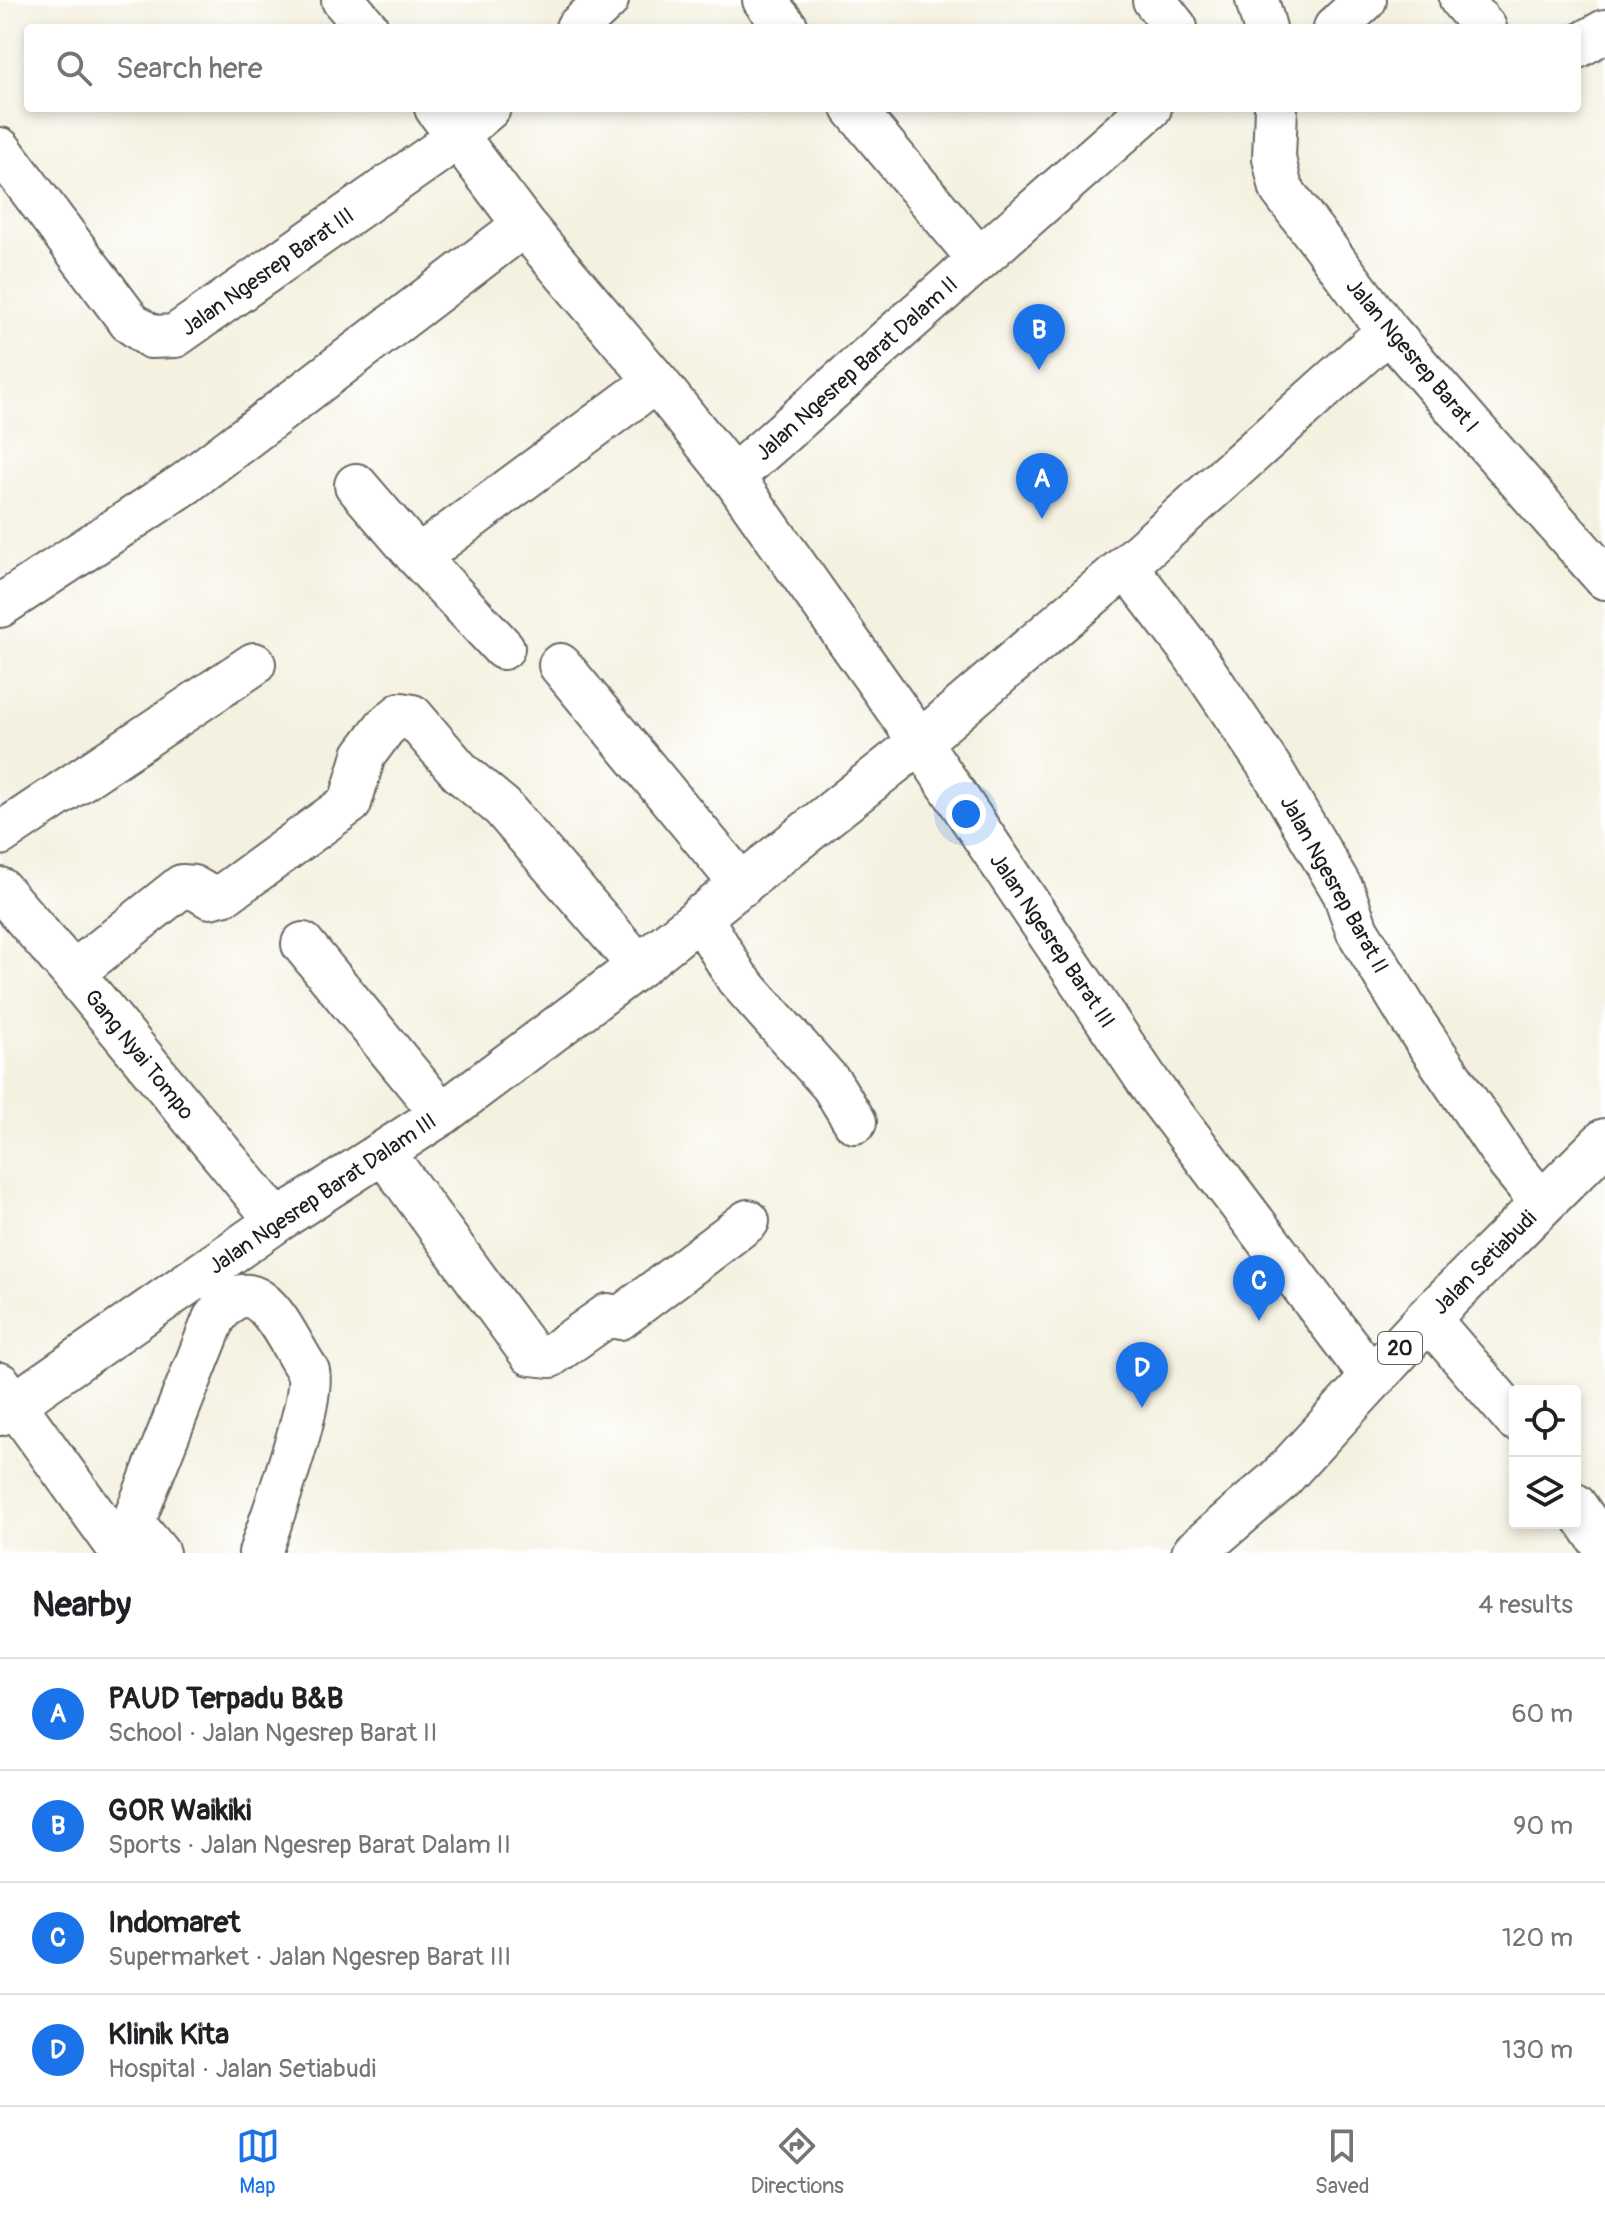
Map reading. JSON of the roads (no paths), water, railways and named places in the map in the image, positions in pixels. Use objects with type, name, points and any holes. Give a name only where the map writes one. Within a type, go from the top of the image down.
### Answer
[{"type":"highway","name":"Jalan Setiabudi","points":[[1194,1553],[1279,1480],[1428,1318],[1605,1141]]},
{"type":"street","points":[[343,0],[364,24]]},
{"type":"street","points":[[581,24],[607,0]]},
{"type":"street","points":[[764,0],[784,24]]},
{"type":"street","points":[[1154,0],[1173,24]]},
{"type":"street","points":[[1339,24],[1365,0]]},
{"type":"street","points":[[1461,0],[1482,24]]},
{"type":"street","points":[[1581,45],[1605,31]]},
{"type":"street","points":[[447,122],[477,112]]},
{"type":"street","name":"Jalan Ngesrep Barat Dalam II","points":[[856,112],[978,258]]},
{"type":"street","name":"Jalan Ngesrep Barat Dalam II","points":[[733,477],[1145,112]]},
{"type":"street","name":"Jalan Ngesrep Barat I","points":[[1276,112],[1274,158],[1281,189],[1388,331],[1605,578]]},
{"type":"street","name":"Jalan Ngesrep Barat III","points":[[0,149],[130,322],[151,337],[175,336],[447,122],[524,225],[733,477],[920,742],[1153,1089],[1372,1378]]},
{"type":"street","points":[[0,606],[186,483],[524,225]]},
{"type":"street","points":[[920,742],[1126,566],[1388,331]]},
{"type":"street","points":[[418,557],[656,381]]},
{"type":"street","points":[[356,485],[503,648]]},
{"type":"street","name":"Jalan Ngesrep Barat II","points":[[1126,566],[1192,652],[1273,772],[1344,893],[1357,930],[1410,1017],[1509,1163],[1542,1203]]},
{"type":"street","points":[[0,834],[254,664]]},
{"type":"street","points":[[560,665],[742,885]]},
{"type":"street","points":[[73,973],[182,886],[193,887],[210,897],[226,893],[350,803],[364,755],[385,727],[401,714],[412,716],[461,773],[502,807],[639,966]]},
{"type":"street","name":"Jalan Ngesrep Barat Dalam III","points":[[5,1401],[442,1114],[639,966],[920,742]]},
{"type":"street","name":"Gang Nyai Tompo","points":[[0,889],[277,1221]]},
{"type":"street","points":[[700,916],[737,978],[832,1085],[855,1122]]},
{"type":"street","points":[[303,944],[442,1114]]},
{"type":"street","points":[[384,1153],[531,1354],[550,1356],[608,1315],[620,1318],[748,1221]]},
{"type":"street","points":[[158,1553],[133,1523],[214,1319],[231,1299],[247,1294],[256,1297],[270,1310],[308,1371],[310,1380],[305,1410],[260,1553]]},
{"type":"street","points":[[1428,1318],[1509,1412]]},
{"type":"street","points":[[5,1401],[122,1553]]},
{"type":"street","points":[[1581,1514],[1605,1548]]},
{"type":"place","name":"GOR Waikiki","points":[[1039,370]]},
{"type":"place","name":"PAUD Terpadu B&B","points":[[1042,519]]},
{"type":"place","name":"Indomaret","points":[[1259,1321]]},
{"type":"place","name":"Klinik Kita","points":[[1142,1408]]}]
